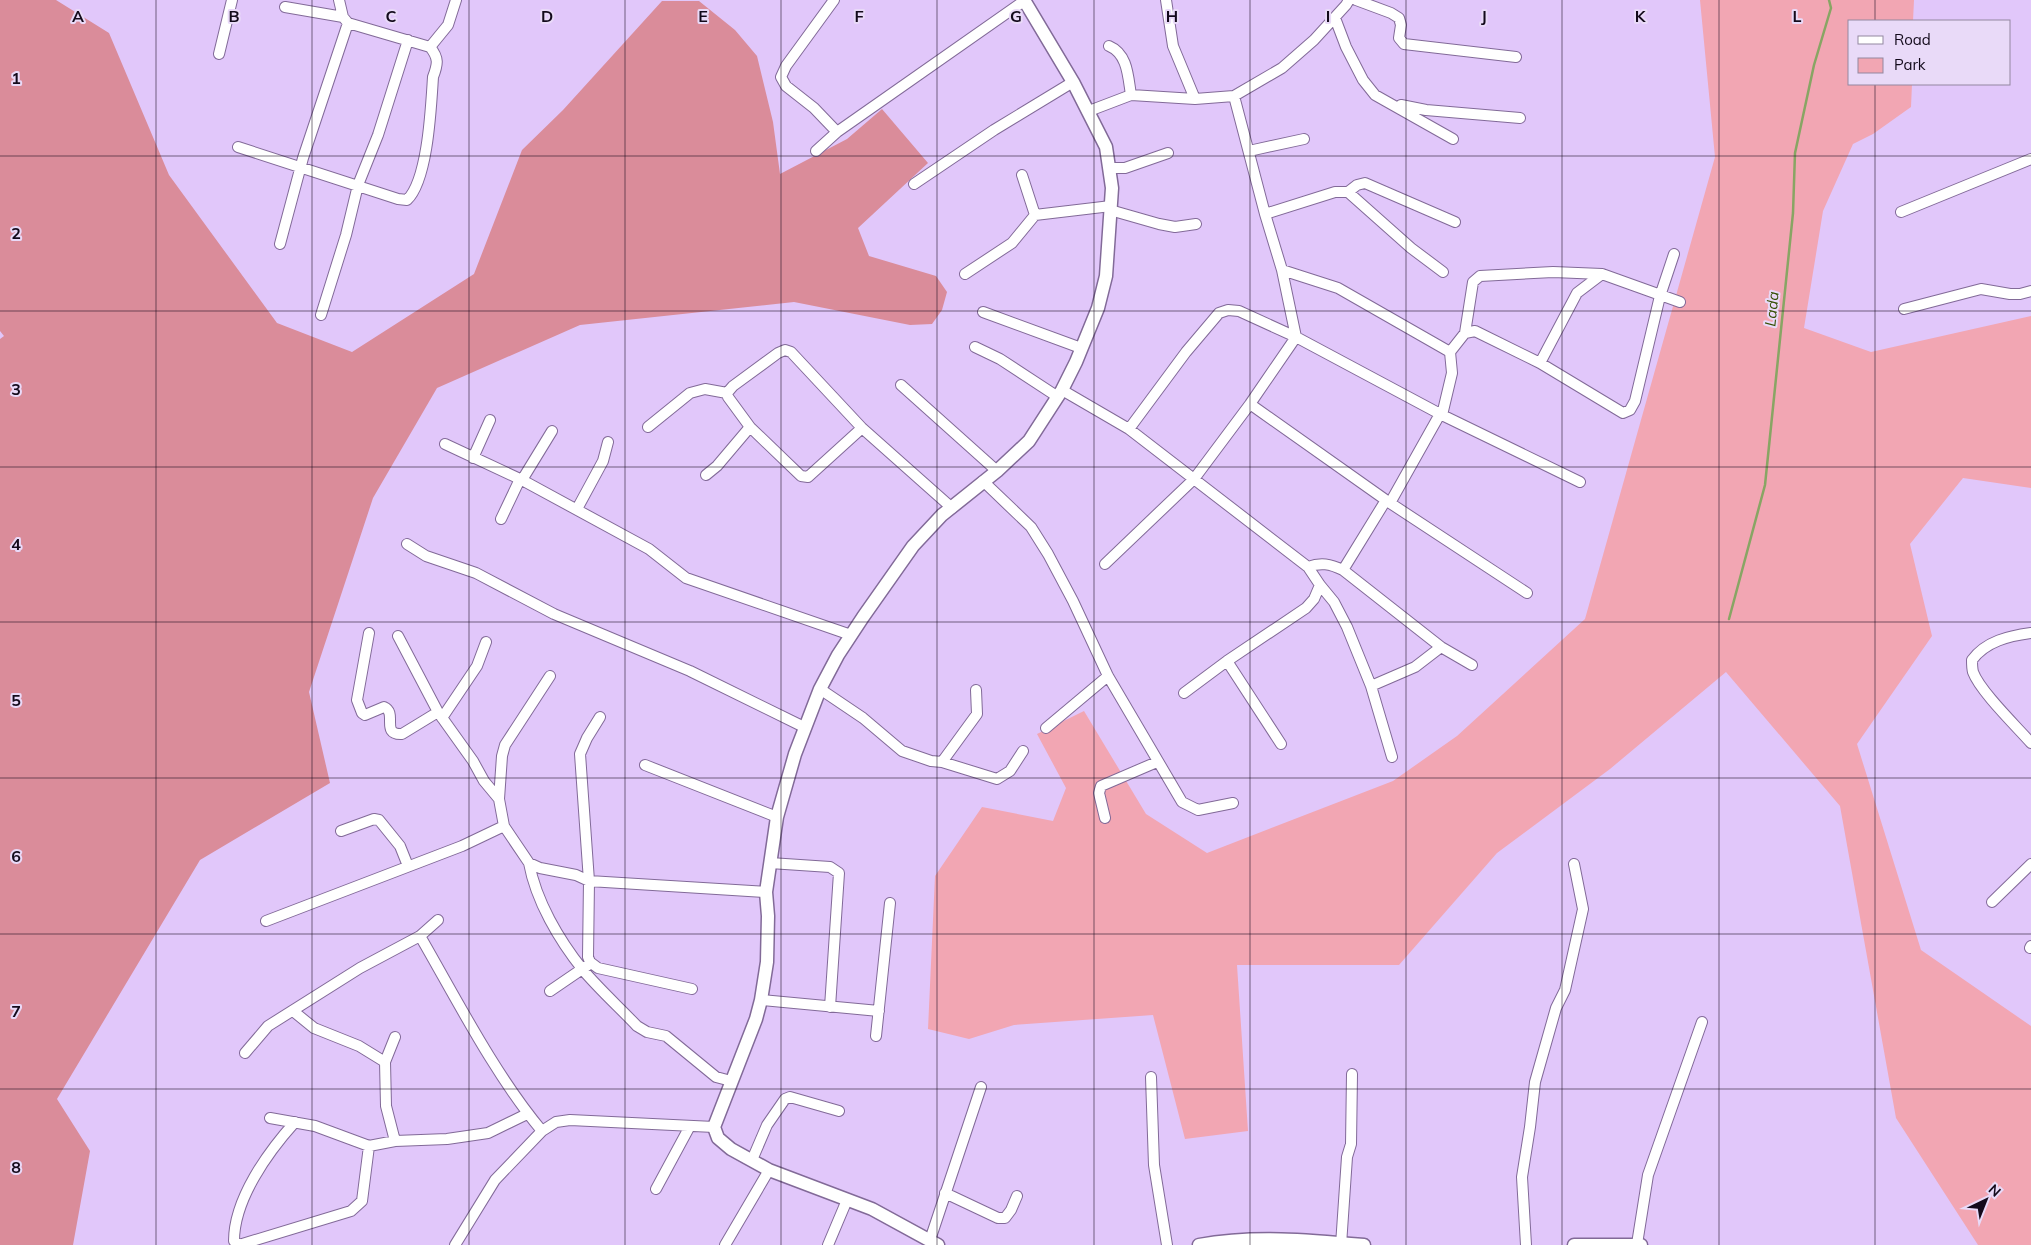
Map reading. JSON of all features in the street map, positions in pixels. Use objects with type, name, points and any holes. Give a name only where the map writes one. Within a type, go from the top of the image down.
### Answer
[{"type":"street","points":[[219,54],[232,0]]},
{"type":"street","points":[[280,244],[301,166],[345,20],[339,0]]},
{"type":"street","points":[[430,47],[448,25],[456,0]]},
{"type":"street","points":[[834,0],[786,66],[781,77],[786,86],[814,108],[838,132]]},
{"type":"street","points":[[816,151],[838,132],[1024,0],[1074,82],[1089,111],[1106,147],[1110,168],[1112,188],[1106,276],[1098,308],[1076,362],[1060,394],[1030,440],[997,471],[952,508],[914,546],[852,635],[820,689],[804,727],[777,816],[766,892],[768,916],[767,962],[761,1000],[756,1019],[714,1127],[718,1138],[724,1144],[769,1170],[872,1209],[934,1242],[945,1194],[981,1088]]},
{"type":"street","points":[[1166,0],[1174,46],[1195,100]]},
{"type":"street","points":[[1089,111],[1131,95],[1195,100],[1234,96],[1282,68],[1314,40],[1349,0]]},
{"type":"street","points":[[1356,0],[1391,13],[1398,18],[1401,25],[1399,38],[1404,44],[1516,57]]},
{"type":"street","points":[[238,147],[398,199],[407,200],[414,193],[423,164],[433,77],[438,64],[437,55],[430,47],[345,20],[284,7]]},
{"type":"street","points":[[1335,18],[1346,47],[1364,80],[1375,94],[1453,139]]},
{"type":"street","points":[[321,315],[346,235],[358,186],[378,135],[408,40]]},
{"type":"street","points":[[1109,46],[1116,49],[1123,57],[1131,95]]},
{"type":"street","points":[[914,184],[994,130],[1074,82]]},
{"type":"street","points":[[1105,564],[1194,479],[1250,404],[1296,337],[1282,270],[1264,214],[1234,96]]},
{"type":"street","points":[[1395,104],[1426,110],[1520,118]]},
{"type":"street","points":[[1249,152],[1304,139]]},
{"type":"street","points":[[1110,168],[1125,168],[1168,153]]},
{"type":"street","points":[[1901,212],[2031,159]]},
{"type":"street","points":[[1022,175],[1036,215]]},
{"type":"street","points":[[1264,214],[1336,192],[1348,192],[1357,185],[1365,183],[1455,222]]},
{"type":"street","points":[[1348,192],[1411,248],[1443,272]]},
{"type":"street","points":[[965,274],[1012,243],[1036,215],[1111,208],[1175,227],[1196,224]]},
{"type":"street","points":[[1465,333],[1474,331],[1540,363],[1623,413],[1630,410],[1635,401],[1660,296],[1674,254]]},
{"type":"street","points":[[1282,270],[1338,288],[1450,352]]},
{"type":"street","points":[[1343,570],[1441,415],[1452,373],[1450,352],[1465,333],[1473,282],[1480,276],[1553,272],[1602,274],[1680,302]]},
{"type":"street","points":[[1540,363],[1577,294],[1602,274]]},
{"type":"street","points":[[1904,309],[1980,289],[2010,294],[2031,291]]},
{"type":"street","points":[[1129,429],[1186,352],[1219,313],[1228,310],[1238,311],[1296,337],[1441,415],[1580,482]]},
{"type":"street","points":[[983,312],[1081,348]]},
{"type":"street","points":[[975,346],[1060,394],[1129,429],[1308,567],[1334,602],[1371,686],[1392,757]]},
{"type":"street","points":[[727,393],[740,380],[778,353],[785,350],[791,352],[862,428],[952,508]]},
{"type":"street","points":[[901,385],[997,471]]},
{"type":"street","points":[[648,427],[690,393],[705,389],[727,393]]},
{"type":"street","points":[[727,393],[728,398],[750,427],[802,476],[808,477],[862,428]]},
{"type":"street","points":[[1250,404],[1388,501],[1527,594]]},
{"type":"street","points":[[472,458],[490,420]]},
{"type":"street","points":[[706,475],[724,458],[750,427]]},
{"type":"street","points":[[501,519],[521,480],[552,431]]},
{"type":"street","points":[[577,509],[603,461],[608,442]]},
{"type":"street","points":[[445,444],[521,480],[649,548],[686,578],[852,635]]},
{"type":"street","points":[[984,481],[1031,527],[1073,601],[1108,676],[1182,802],[1198,810],[1233,802]]},
{"type":"street","points":[[407,544],[426,556],[476,573],[554,614],[690,671],[804,727]]},
{"type":"street","points":[[1308,567],[1317,563],[1331,564],[1343,570],[1441,647],[1472,665]]},
{"type":"street","points":[[1184,693],[1306,608],[1314,599],[1320,585]]},
{"type":"street","points":[[369,633],[357,700],[362,714],[365,715],[384,707],[387,708],[389,710],[390,729],[393,733],[397,734],[402,734],[440,715],[477,666],[486,642]]},
{"type":"street","points":[[2031,634],[2010,636],[1992,643],[1978,651],[1972,660],[1973,671],[1980,683],[1995,704],[2031,743]]},
{"type":"street","points":[[398,636],[440,715],[473,760],[484,781],[499,799]]},
{"type":"street","points":[[1371,686],[1415,667],[1441,647]]},
{"type":"street","points":[[1228,661],[1281,744]]},
{"type":"street","points":[[550,676],[506,745],[502,756],[499,799],[504,826],[529,863],[532,879],[556,931],[637,1026],[648,1032],[666,1036],[716,1077],[731,1081]]},
{"type":"street","points":[[1046,728],[1108,676]]},
{"type":"street","points":[[820,689],[863,718],[902,750],[931,761],[942,762],[997,778],[1010,771],[1023,751]]},
{"type":"street","points":[[942,762],[977,714],[976,690]]},
{"type":"street","points":[[587,966],[589,881],[580,754],[600,717]]},
{"type":"street","points":[[1105,818],[1099,793],[1101,786],[1157,762]]},
{"type":"street","points":[[645,764],[777,816]]},
{"type":"street","points":[[341,831],[374,819],[379,820],[400,846],[408,866]]},
{"type":"street","points":[[266,921],[462,846],[504,826]]},
{"type":"street","points":[[529,863],[540,868],[576,874],[589,881],[766,892]]},
{"type":"street","points":[[770,863],[830,867],[839,873],[830,1007]]},
{"type":"street","points":[[1526,1245],[1522,1177],[1535,1082],[1556,1008],[1565,990],[1582,909],[1574,864]]},
{"type":"street","points":[[1992,902],[2031,864]]},
{"type":"street","points":[[876,1036],[890,903]]},
{"type":"street","points":[[245,1053],[268,1026],[360,968],[420,936],[438,920]]},
{"type":"street","points":[[420,936],[493,1060],[527,1114],[542,1131]]},
{"type":"street","points":[[550,991],[587,966],[692,989]]},
{"type":"street","points":[[761,1000],[879,1011]]},
{"type":"street","points":[[293,1011],[314,1028],[359,1046],[385,1062]]},
{"type":"street","points":[[1637,1244],[1648,1175],[1702,1022]]},
{"type":"street","points":[[395,1037],[385,1062],[386,1106],[395,1141]]},
{"type":"street","points":[[1341,1244],[1347,1157],[1351,1144],[1352,1074]]},
{"type":"street","points":[[1151,1076],[1154,1165],[1167,1245]]},
{"type":"street","points":[[752,1160],[766,1125],[786,1098],[790,1097],[839,1111]]},
{"type":"street","points":[[270,1118],[315,1126],[369,1146],[395,1141],[447,1139],[488,1133],[527,1114]]},
{"type":"street","points":[[455,1245],[495,1180],[542,1131],[556,1122],[570,1120],[714,1127]]},
{"type":"street","points":[[295,1122],[273,1147],[260,1168],[240,1209],[234,1232],[234,1241],[239,1245],[351,1211],[362,1201],[369,1146]]},
{"type":"street","points":[[656,1189],[690,1126]]},
{"type":"street","points":[[725,1245],[769,1170]]},
{"type":"street","points":[[945,1194],[998,1218],[1005,1218],[1017,1196]]},
{"type":"street","points":[[828,1245],[847,1200]]},
{"type":"street","points":[[1199,1245],[1265,1239],[1364,1245]]},
{"type":"street","points":[[1574,1245],[1641,1245]]},
{"type":"green space","points":[[1700,0],[1914,0],[1913,20],[1848,20],[1848,85],[1912,85],[1911,107],[1873,134],[1853,144],[1823,211],[1804,328],[1871,352],[2031,316],[2031,488],[1963,478],[1910,544],[1932,636],[1857,744],[1921,950],[2031,1026],[2031,1245],[1978,1245],[1896,1118],[1840,806],[1726,672],[1610,769],[1497,853],[1399,965],[1237,965],[1248,1131],[1185,1139],[1153,1015],[1014,1025],[969,1039],[928,1029],[935,876],[982,807],[1053,821],[1066,788],[1037,734],[1084,711],[1146,814],[1207,853],[1393,781],[1457,736],[1585,619],[1715,157]]},
{"type":"shaded area","points":[[0,0],[56,0],[109,33],[169,175],[277,323],[352,352],[474,274],[522,150],[563,110],[662,1],[699,1],[735,30],[757,56],[773,122],[780,174],[847,139],[882,109],[928,163],[858,228],[869,256],[936,276],[947,292],[942,310],[932,324],[910,325],[794,302],[580,325],[437,388],[373,498],[309,692],[330,783],[200,860],[57,1099],[90,1151],[73,1245],[0,1245],[0,339],[4,336],[0,331]]},
{"type":"waterway","name":"Lada","points":[[1729,619],[1765,485],[1793,213],[1795,153],[1814,65],[1831,8],[1829,0]]}]
